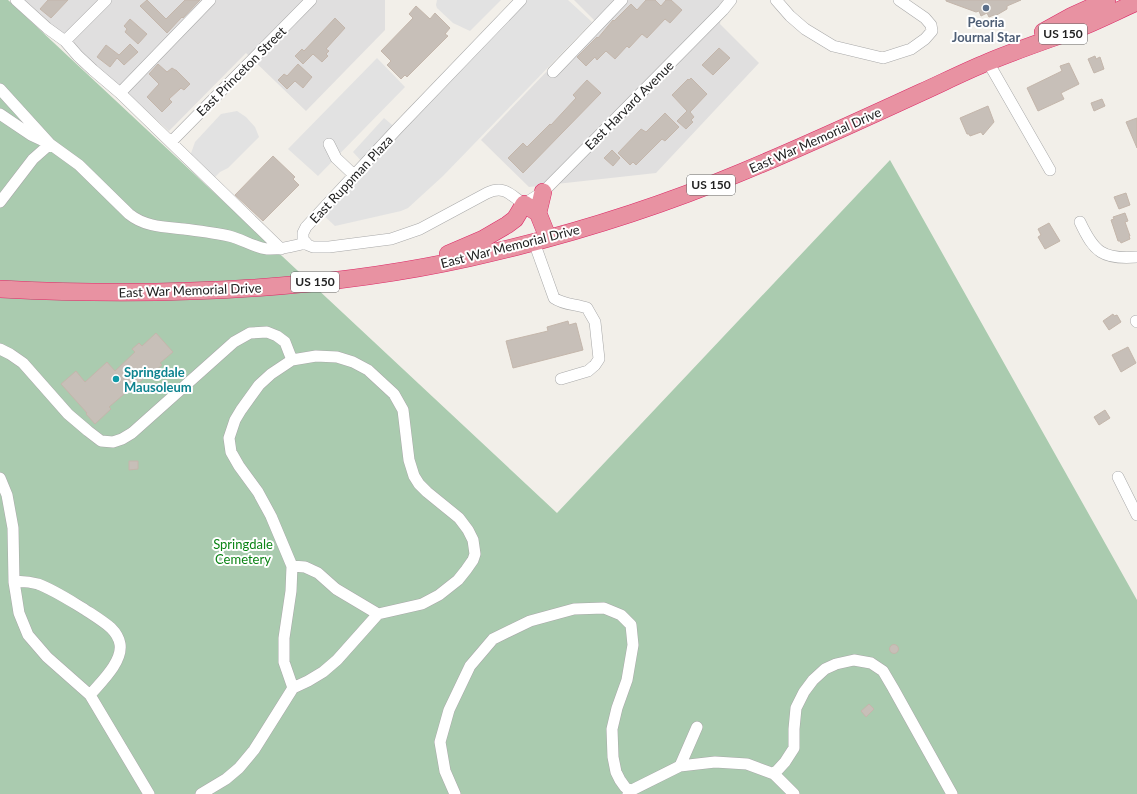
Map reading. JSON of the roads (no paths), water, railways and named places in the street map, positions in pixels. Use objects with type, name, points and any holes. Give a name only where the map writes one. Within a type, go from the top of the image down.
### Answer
[{"type":"highway","name":"East War Memorial Drive","points":[[988,62],[1072,16],[1107,0]]},
{"type":"highway","name":"East War Memorial Drive","points":[[0,289],[62,292],[187,291],[257,288],[383,273],[468,258],[541,240],[631,214],[728,178],[803,146],[988,62],[1079,28],[1137,2]]},
{"type":"highway","points":[[383,273],[436,259],[483,239],[531,209],[543,192]]},
{"type":"highway","points":[[531,209],[541,240]]},
{"type":"street","points":[[16,0],[47,28],[65,41],[78,56],[120,93],[281,249]]},
{"type":"street","points":[[65,41],[106,0]]},
{"type":"street","points":[[120,93],[210,0]]},
{"type":"street","name":"East Princeton Street","points":[[171,142],[311,0]]},
{"type":"street","name":"East Ruppman Plaza","points":[[306,243],[303,239],[303,235],[306,226],[464,58],[522,0]]},
{"type":"street","points":[[553,72],[622,0]]},
{"type":"street","name":"East Harvard Avenue","points":[[543,192],[723,10],[731,0]]},
{"type":"street","points":[[776,0],[790,16],[805,29],[833,46],[883,58],[911,49],[925,39],[932,31],[931,25],[925,18],[899,0]]},
{"type":"street","points":[[988,62],[1050,170]]},
{"type":"street","points":[[0,89],[50,144]]},
{"type":"street","points":[[0,114],[31,135],[50,144],[78,164],[130,214],[140,221],[154,226],[229,236],[265,249],[281,249],[306,243],[313,247],[329,247],[391,239],[420,229],[487,193],[497,190],[505,190],[531,209]]},
{"type":"street","points":[[0,202],[33,159],[50,144]]},
{"type":"street","points":[[329,144],[336,158],[354,176]]},
{"type":"street","points":[[1080,222],[1089,241],[1102,253],[1108,256],[1120,258],[1137,257]]},
{"type":"street","points":[[541,240],[554,298],[561,303],[587,308],[595,322],[598,359],[595,365],[588,371],[561,379]]},
{"type":"street","points":[[0,349],[23,363],[68,414],[88,431],[101,441],[113,442],[132,433],[234,342],[250,333],[267,332],[277,336],[285,342],[292,360]]},
{"type":"street","points":[[201,794],[226,780],[240,768],[254,750],[293,688],[323,672],[337,660],[378,614],[422,604],[439,595],[452,585],[466,570],[475,554],[473,540],[459,518],[427,492],[414,476],[409,460],[403,410],[394,394],[368,370],[353,362],[337,358],[316,356],[292,360],[271,374],[259,385],[241,410],[235,420],[229,438],[231,452],[239,466],[258,492],[271,516],[292,566],[291,591],[284,638],[284,662],[293,688]]},
{"type":"street","points":[[1118,477],[1137,515]]},
{"type":"street","points":[[0,478],[7,495],[13,528],[14,582],[19,614],[28,634],[47,657],[90,696],[149,794]]},
{"type":"street","points":[[292,566],[305,567],[318,574],[336,589],[378,614]]},
{"type":"street","points":[[14,582],[38,584],[53,591],[94,616],[112,629],[117,636],[120,645],[119,654],[115,664],[108,675],[90,696]]},
{"type":"street","points":[[455,794],[445,771],[440,742],[449,710],[470,666],[493,638],[530,621],[574,609],[604,608],[621,615],[631,626],[633,645],[627,680],[612,728],[612,757],[616,772],[630,793],[680,766],[715,762],[747,764],[774,774],[794,794]]},
{"type":"street","points":[[774,774],[785,762],[794,748],[796,708],[804,692],[813,680],[825,669],[836,664],[854,660],[871,663],[883,671],[952,794]]},
{"type":"street","points":[[680,766],[697,727]]},
{"type":"place","name":"Peoria Journal Star","points":[[986,8]]},
{"type":"place","name":"Springdale Mausoleum","points":[[116,379]]},
{"type":"park label","name":"Springdale Cemetery","points":[[243,552]]}]
